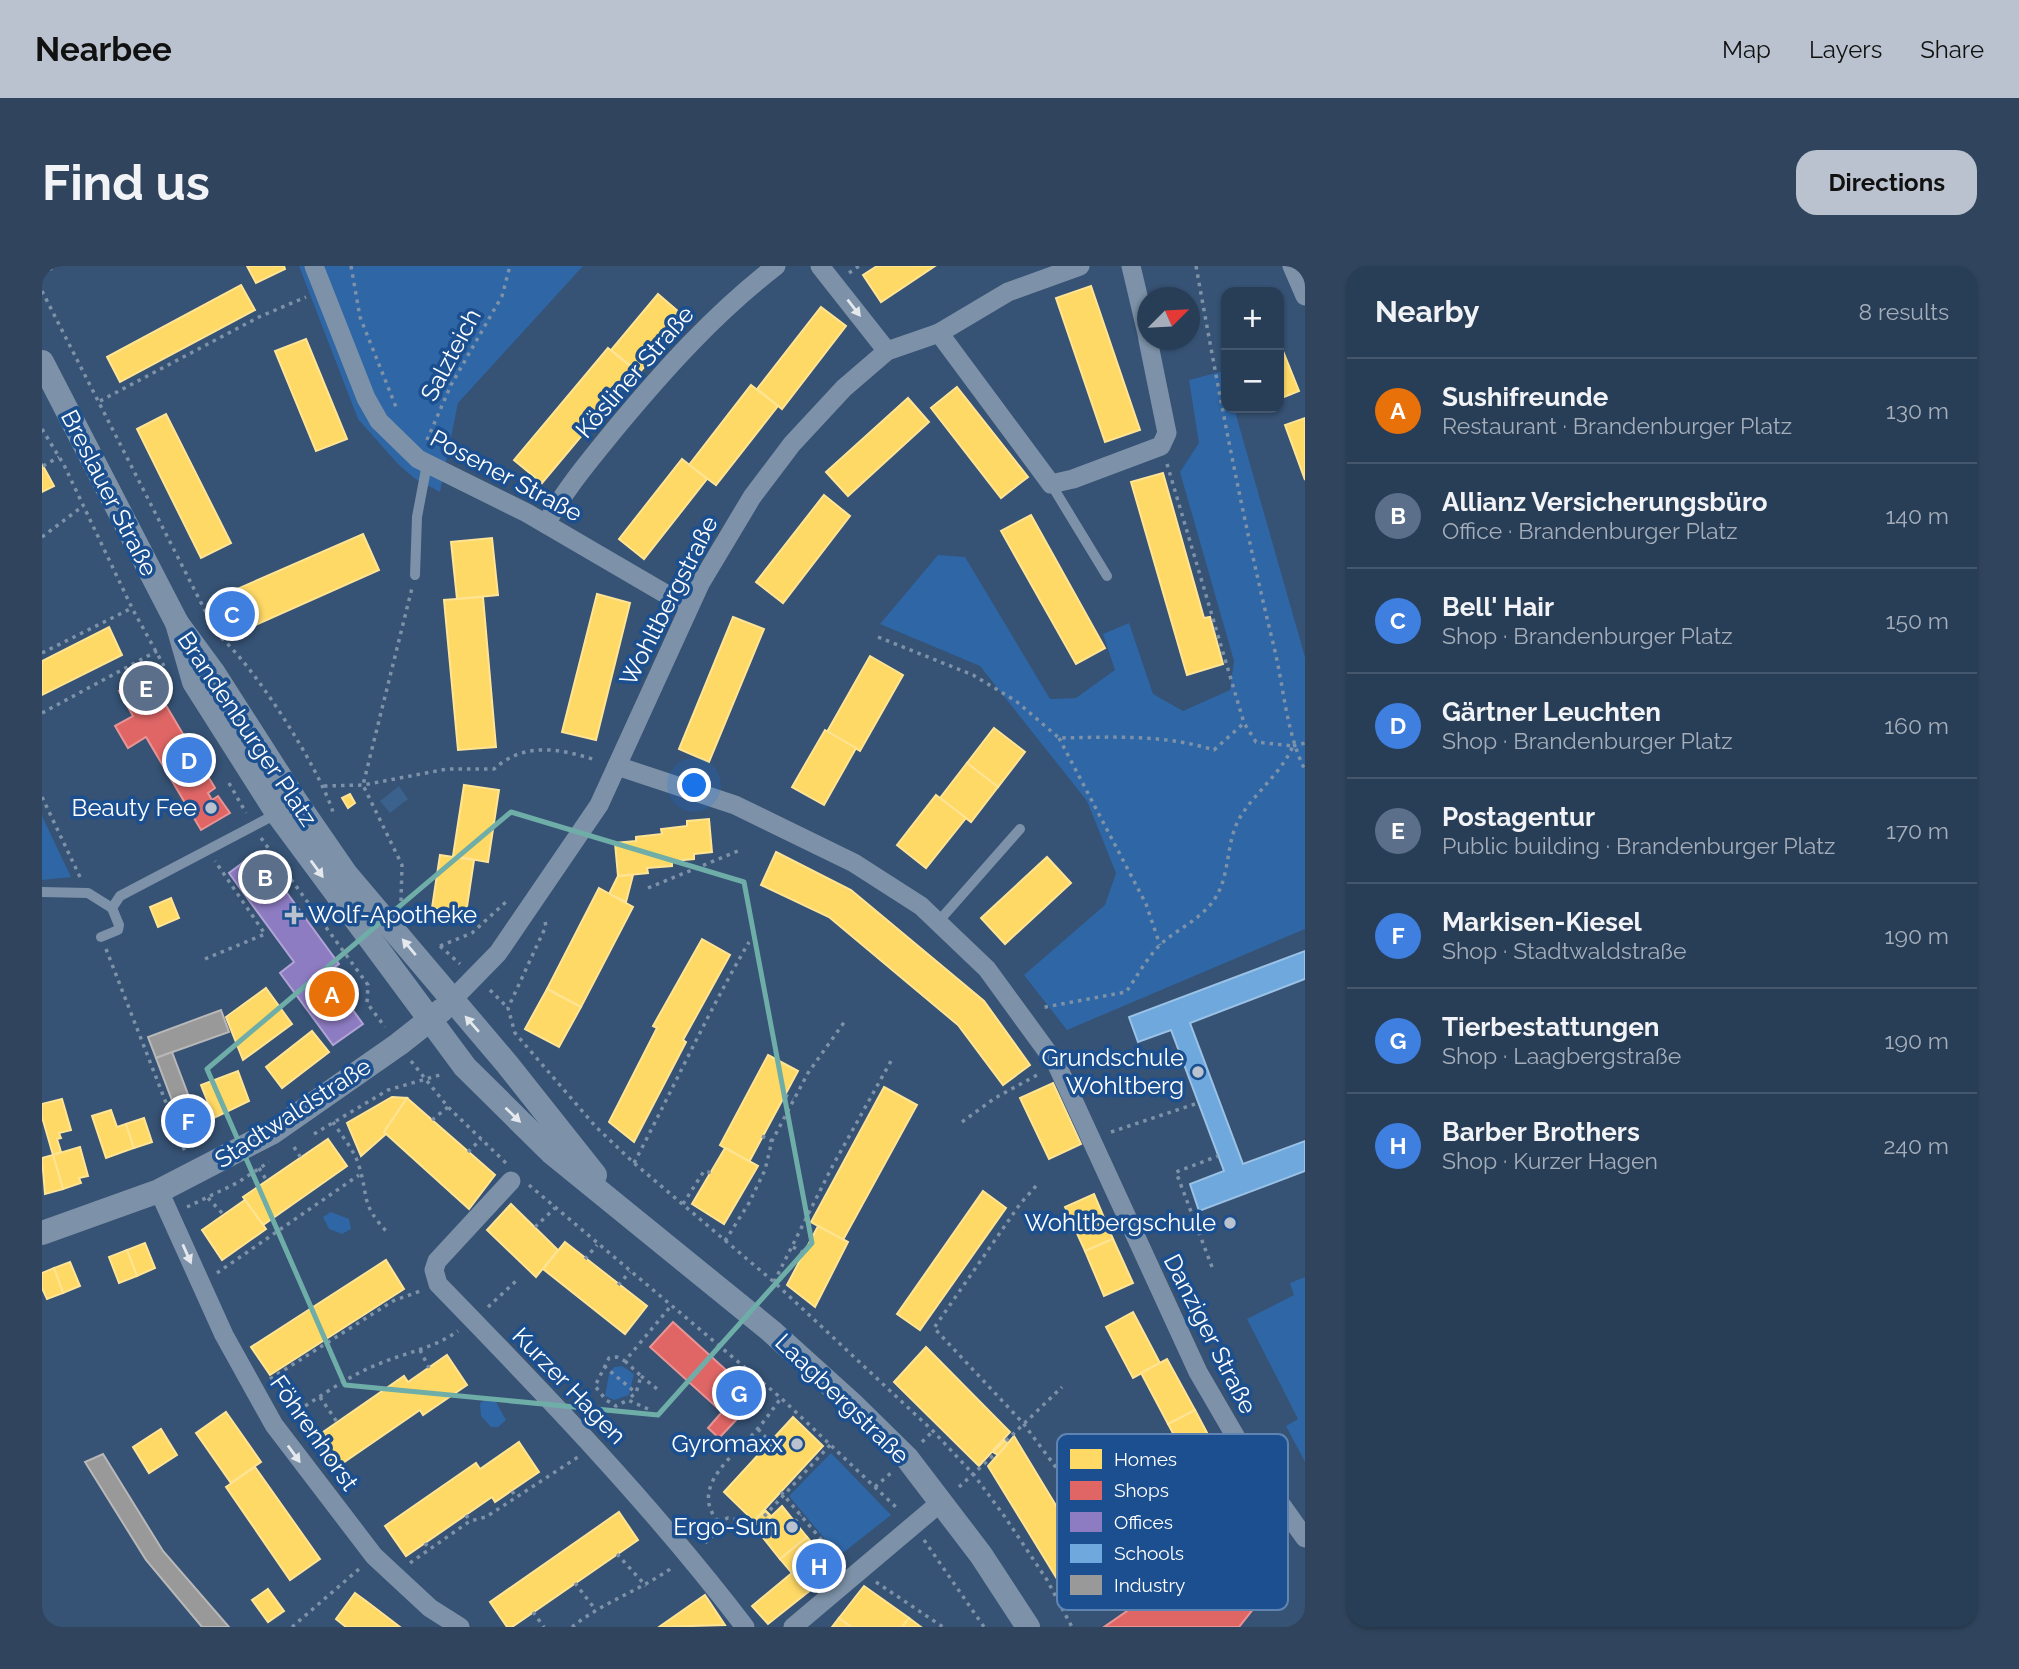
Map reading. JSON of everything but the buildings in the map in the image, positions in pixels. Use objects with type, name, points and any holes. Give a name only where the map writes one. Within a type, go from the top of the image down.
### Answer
[{"type":"street","name":"Posener Straße","points":[[314,266],[366,398],[379,421],[399,441],[423,462],[546,524],[688,607]]},
{"type":"street","name":"Kösliner Straße","points":[[546,524],[562,494],[674,358],[741,293],[776,266]]},
{"type":"street","points":[[820,266],[887,351]]},
{"type":"street","name":"Wohltbergstraße","points":[[452,1000],[498,953],[534,904],[599,805],[688,607],[752,497],[792,444],[844,388],[887,351],[939,333],[1008,292],[1080,266]]},
{"type":"street","points":[[1131,266],[1137,292]]},
{"type":"street","points":[[1292,266],[1305,296]]},
{"type":"street","points":[[939,333],[1051,484],[1145,455],[1161,446],[1167,433],[1150,350]]},
{"type":"street","name":"Breslauer Straße","points":[[42,362],[177,624]]},
{"type":"street","name":"Brandenburger Platz","points":[[177,624],[194,682],[286,807],[430,1020]]},
{"type":"street","name":"Danziger Straße","points":[[617,766],[735,805],[805,836],[921,906],[987,969],[1057,1065],[1198,1372],[1234,1434]]},
{"type":"street","name":"Brandenburger Platz","points":[[286,807],[452,1000]]},
{"type":"street","name":"Stadtwaldstraße","points":[[42,1233],[159,1191],[195,1175],[273,1132],[430,1020],[452,1000]]},
{"type":"street","name":"Laagbergstraße","points":[[452,1000],[563,1133],[619,1207]]},
{"type":"street","name":"Laagbergstraße","points":[[430,1020],[473,1076],[552,1153],[824,1378],[907,1458],[981,1555],[1028,1627]]},
{"type":"street","points":[[438,1284],[434,1270],[437,1261],[515,1176]]},
{"type":"street","name":"Föhrenhorst","points":[[159,1191],[201,1285],[274,1426],[374,1556],[429,1608],[460,1627]]},
{"type":"street","name":"Kurzer Hagen","points":[[438,1284],[594,1447],[690,1555],[745,1627]]},
{"type":"street","points":[[793,1627],[941,1502]]},
{"type":"street","name":"Danziger Straße","points":[[1288,1514],[1305,1538]]},
{"type":"lane","points":[[415,575],[423,462]]},
{"type":"lane","points":[[1051,484],[1107,576]]},
{"type":"lane","points":[[112,908],[120,896],[286,807]]},
{"type":"lane","points":[[938,922],[1020,829]]},
{"type":"lane","points":[[42,892],[88,893],[112,908],[120,925],[118,930],[101,937]]},
{"type":"path","points":[[42,274],[55,266]]},
{"type":"path","points":[[351,266],[360,317],[401,419],[399,441]]},
{"type":"path","name":"Salzteich","points":[[423,462],[451,385],[502,296],[510,266]]},
{"type":"path","points":[[1196,266],[1241,513],[1278,664],[1293,746],[1305,770]]},
{"type":"path","points":[[100,401],[259,317],[324,290]]},
{"type":"path","points":[[42,291],[217,634],[241,656],[324,786],[335,817]]},
{"type":"path","points":[[43,466],[59,457]]},
{"type":"path","points":[[1168,468],[1244,723],[1256,742],[1293,746],[1305,743]]},
{"type":"path","points":[[42,537],[83,506]]},
{"type":"path","points":[[400,914],[402,865],[363,785],[415,575]]},
{"type":"path","points":[[42,653],[132,608]]},
{"type":"path","points":[[878,637],[973,675],[1016,701],[1059,738],[1146,904],[1160,945]]},
{"type":"path","points":[[42,713],[157,651]]},
{"type":"path","points":[[1059,738],[1145,737],[1187,742],[1214,750],[1244,723]]},
{"type":"path","points":[[1020,1011],[1126,992],[1160,945],[1183,930],[1214,900],[1229,863],[1235,828],[1257,795],[1284,766],[1293,746]]},
{"type":"path","points":[[324,786],[363,785],[447,769],[494,769],[508,756],[555,748],[617,766]]},
{"type":"path","points":[[42,797],[88,893]]},
{"type":"path","points":[[205,959],[265,934],[208,850]]},
{"type":"path","points":[[648,888],[738,851]]},
{"type":"path","points":[[440,946],[472,933],[510,899],[534,904],[546,926],[508,1008],[510,1022],[526,1047],[596,1126],[634,1163],[774,1282],[933,1431],[974,1475],[1047,1580],[1057,1599]]},
{"type":"path","points":[[101,937],[195,1175]]},
{"type":"path","points":[[634,1163],[684,1068],[705,1018],[749,942]]},
{"type":"path","points":[[725,1241],[765,1170],[772,1141],[793,1099],[845,1021]]},
{"type":"path","points":[[774,1282],[832,1167],[891,1060]]},
{"type":"path","points":[[962,1122],[995,1098],[1057,1065]]},
{"type":"path","points":[[426,1080],[448,1107],[515,1176],[781,1398],[831,1444],[913,1526],[984,1627]]},
{"type":"path","points":[[785,1095],[793,1099]]},
{"type":"path","points":[[1092,1139],[1198,1102]]},
{"type":"path","points":[[432,1120],[448,1107]]},
{"type":"path","points":[[333,1122],[359,1166],[363,1195],[373,1216],[387,1232]]},
{"type":"path","points":[[762,1136],[772,1141]]},
{"type":"path","points":[[468,1152],[481,1139]]},
{"type":"path","points":[[294,1147],[301,1158]]},
{"type":"path","points":[[1212,1267],[1176,1172],[1218,1156]]},
{"type":"path","points":[[259,1168],[267,1181]]},
{"type":"path","points":[[683,1204],[704,1171],[712,1173]]},
{"type":"path","points":[[201,1285],[359,1174]]},
{"type":"path","points":[[1036,1186],[1020,1204],[934,1328],[1023,1423],[1057,1469]]},
{"type":"path","points":[[208,1198],[224,1215]]},
{"type":"path","points":[[534,1227],[555,1208]]},
{"type":"path","points":[[586,1259],[597,1245]]},
{"type":"path","points":[[793,1247],[804,1253]]},
{"type":"path","points":[[618,1285],[630,1272]]},
{"type":"path","points":[[274,1426],[381,1363],[444,1341],[473,1320],[516,1281]]},
{"type":"path","points":[[252,1387],[275,1377],[393,1301],[438,1284]]},
{"type":"path","points":[[625,1361],[670,1307]]},
{"type":"path","points":[[420,1350],[429,1368]]},
{"type":"path","points":[[641,1376],[636,1393],[616,1406],[606,1400],[595,1386],[609,1358],[617,1357],[625,1361],[657,1389]]},
{"type":"path","points":[[604,1366],[636,1393]]},
{"type":"path","points":[[1006,1441],[1062,1387]]},
{"type":"path","points":[[320,1397],[337,1422]]},
{"type":"path","points":[[718,1521],[709,1511],[707,1493],[714,1475],[758,1429],[781,1398]]},
{"type":"path","points":[[628,1400],[648,1409]]},
{"type":"path","points":[[804,1428],[809,1424]]},
{"type":"path","points":[[758,1429],[770,1442]]},
{"type":"path","points":[[718,1521],[728,1518],[758,1523],[831,1444]]},
{"type":"path","points":[[393,1576],[471,1521],[486,1517],[594,1447]]},
{"type":"path","points":[[941,1502],[996,1453]]},
{"type":"path","points":[[512,1491],[516,1497]]},
{"type":"path","points":[[783,1493],[828,1548],[856,1574],[943,1627]]},
{"type":"path","points":[[466,1515],[471,1521]]},
{"type":"path","points":[[795,1522],[802,1516]]},
{"type":"path","points":[[572,1627],[595,1609],[646,1586],[690,1555],[715,1533],[718,1521]]},
{"type":"path","points":[[425,1543],[429,1549]]},
{"type":"path","points":[[821,1554],[828,1548]]},
{"type":"path","points":[[617,1554],[646,1586]]},
{"type":"path","points":[[292,1627],[374,1556]]},
{"type":"path","points":[[575,1583],[595,1609]]},
{"type":"path","points":[[1063,1610],[1072,1627]]},
{"type":"path","points":[[533,1612],[544,1627]]},
{"type":"highlighted area","points":[[511,812],[744,882],[812,1243],[658,1415],[345,1385],[207,1069]]},
{"type":"shaded area","points":[[299,266],[583,266],[458,403],[440,492],[414,478],[398,464],[358,419]]},
{"type":"shaded area","points":[[1221,372],[1221,413],[1235,413],[1305,657],[1305,929],[1067,1030],[1024,975],[1105,905],[1116,873],[1087,801],[980,666],[880,624],[938,555],[965,557],[1050,699],[1076,698],[1115,670],[1103,634],[1129,623],[1153,694],[1183,711],[1230,690],[1234,661],[1180,472],[1199,443],[1189,380]]},
{"type":"shaded area","points":[[399,786],[408,799],[390,813],[380,801]]},
{"type":"shaded area","points":[[42,816],[71,877],[72,877],[42,880]]},
{"type":"shaded area","points":[[331,1212],[349,1219],[351,1229],[342,1234],[329,1229],[323,1217]]},
{"type":"shaded area","points":[[1305,1277],[1305,1462],[1286,1426],[1298,1419],[1247,1319],[1294,1295],[1290,1283]]},
{"type":"shaded area","points":[[622,1366],[634,1374],[629,1395],[614,1400],[605,1396],[609,1374],[614,1367]]},
{"type":"shaded area","points":[[485,1399],[496,1402],[506,1420],[498,1427],[491,1427],[481,1416],[480,1404]]},
{"type":"shaded area","points":[[831,1453],[891,1515],[839,1556],[789,1496]]},
{"type":"place","name":"Bell' Hair","points":[[232,614]]},
{"type":"place","name":"Postagentur","points":[[146,688]]},
{"type":"place","name":"Gärtner Leuchten","points":[[189,760]]},
{"type":"place","name":"Beauty Fee","points":[[211,808]]},
{"type":"place","name":"Allianz Versicherungsbüro","points":[[265,877]]},
{"type":"place","name":"Wolf-Apotheke","points":[[294,915]]},
{"type":"place","name":"Sushifreunde","points":[[332,994]]},
{"type":"place","name":"Grundschule Wohltberg","points":[[1198,1072]]},
{"type":"place","name":"Markisen-Kiesel","points":[[188,1121]]},
{"type":"place","name":"Wohltbergschule","points":[[1230,1223]]},
{"type":"place","name":"Tierbestattungen","points":[[739,1393]]},
{"type":"place","name":"Gyromaxx","points":[[797,1444]]},
{"type":"place","name":"Ergo-Sun","points":[[792,1527]]},
{"type":"place","name":"Barber Brothers","points":[[819,1566]]}]
